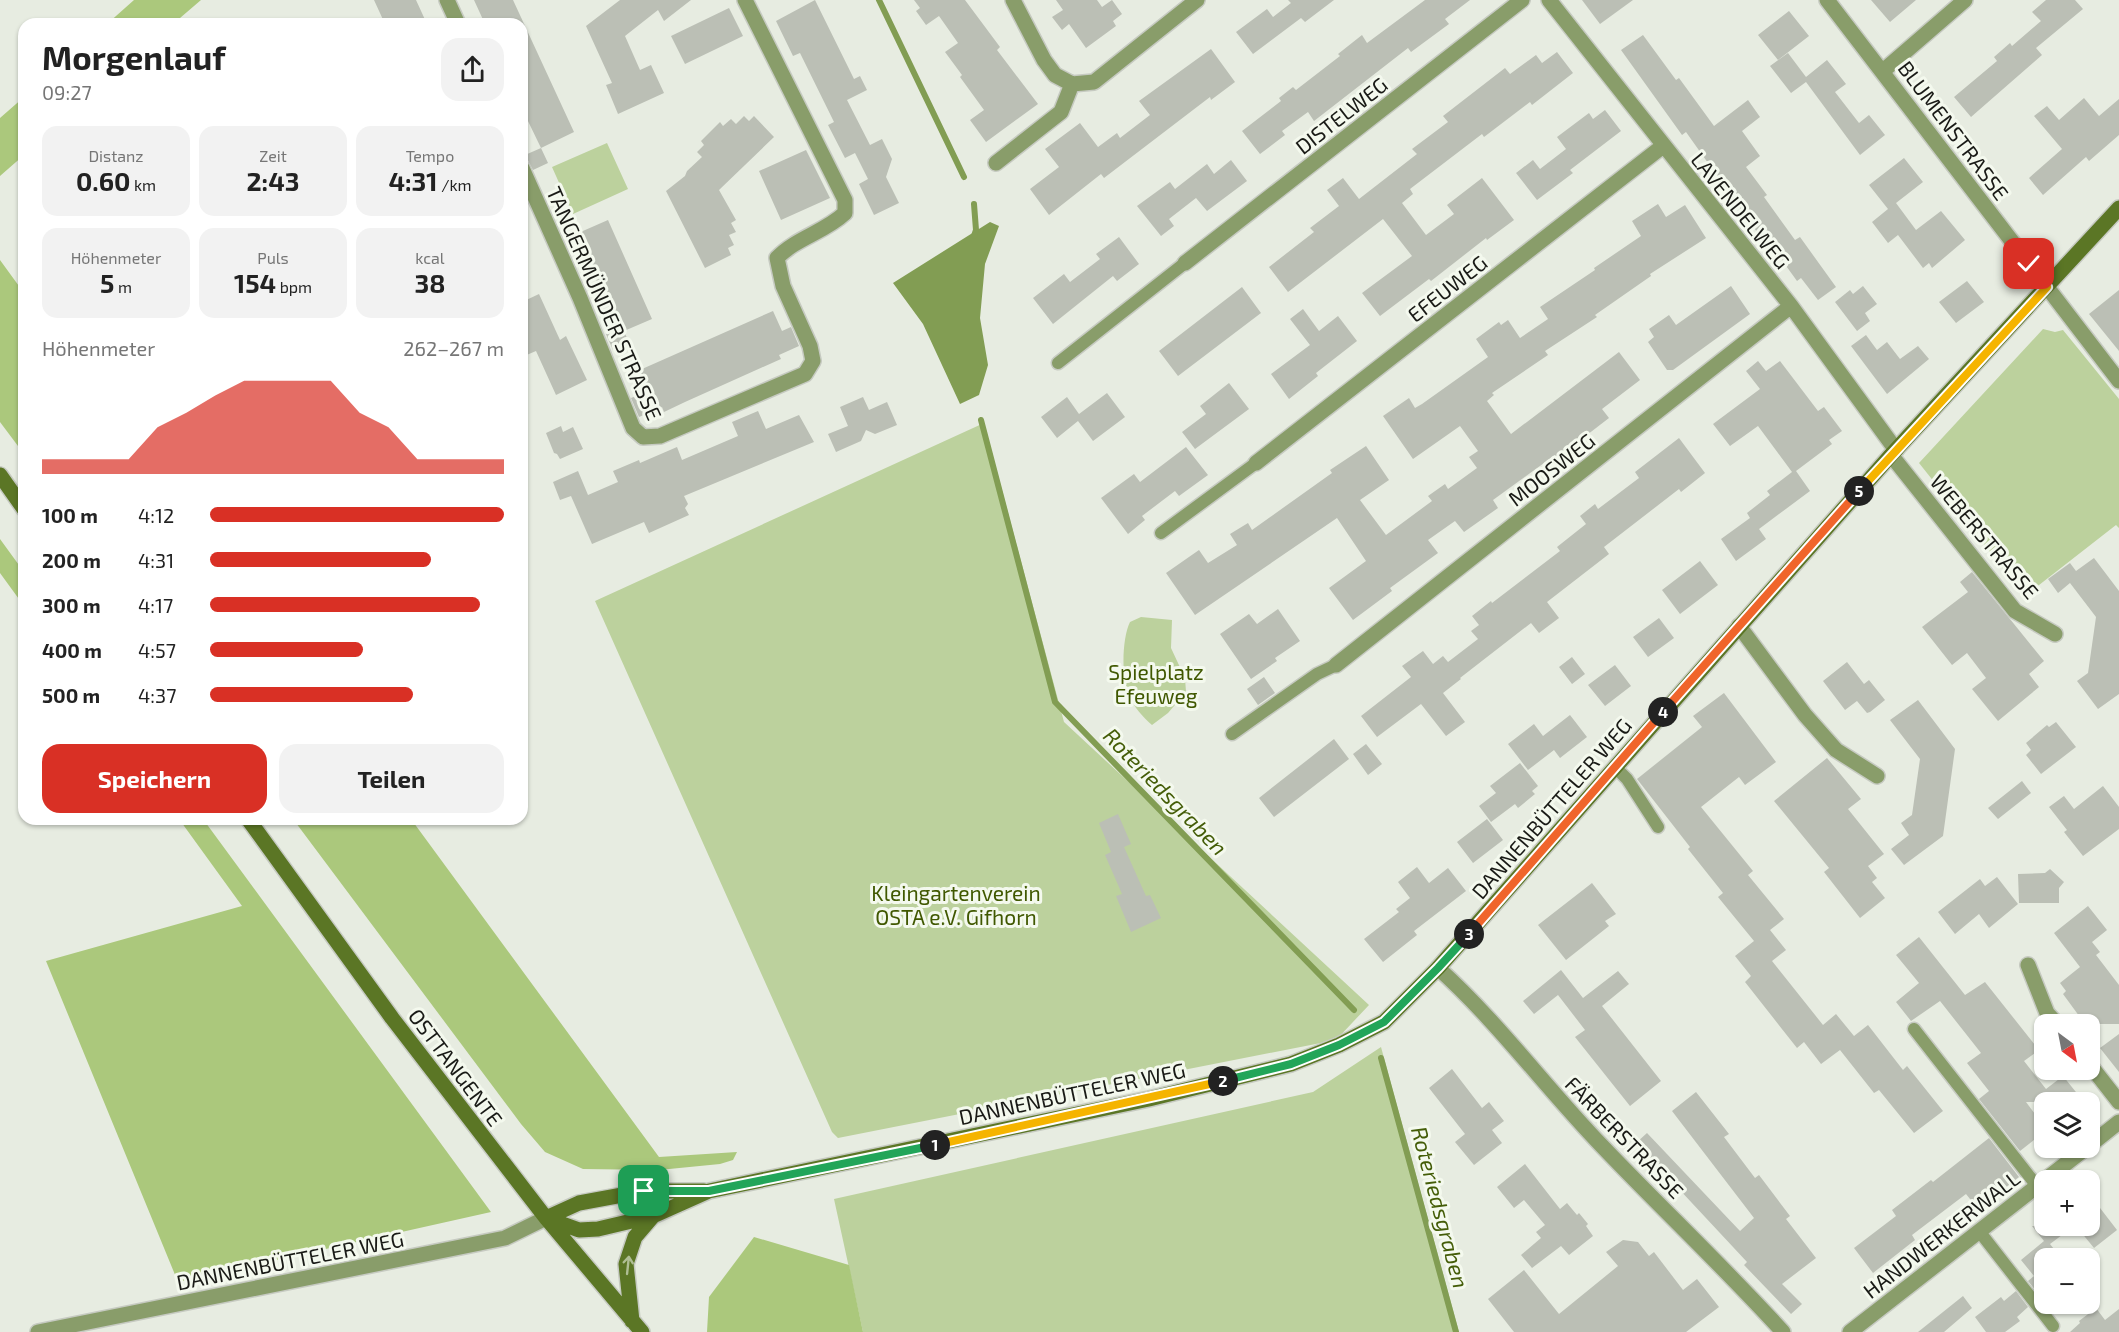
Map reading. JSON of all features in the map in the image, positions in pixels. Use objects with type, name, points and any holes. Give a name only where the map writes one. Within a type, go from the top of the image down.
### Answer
[{"type":"street","points":[[447,0],[455,18]]},
{"type":"street","name":"TANGERMÜNDER STRASSE","points":[[528,181],[580,298],[633,428],[643,437],[660,436],[805,374],[813,361],[810,346],[783,286],[777,258],[788,246],[836,222],[845,213],[844,200],[745,0]]},
{"type":"street","points":[[1013,0],[1044,60],[1055,75],[1071,84],[1094,82],[1197,0]]},
{"type":"street","name":"DISTELWEG","points":[[1185,262],[1522,0]]},
{"type":"street","name":"LAVENDELWEG","points":[[1549,0],[1791,306],[1894,452]]},
{"type":"street","name":"BLUMENSTRASSE","points":[[1827,0],[2119,381]]},
{"type":"street","points":[[1883,71],[1965,0]]},
{"type":"street","points":[[996,163],[1061,112],[1071,84]]},
{"type":"street","name":"EFEUWEG","points":[[1256,463],[1663,147]]},
{"type":"street","name":"DANNENBÜTTELER WEG","points":[[38,1332],[505,1239],[579,1203],[644,1191],[709,1191],[1149,1099],[1291,1064],[1339,1045],[1384,1022],[1438,968],[1894,452],[2119,208]]},
{"type":"street","name":"MOOSWEG","points":[[1336,665],[1791,306]]},
{"type":"street","name":"WEBERSTRASSE","points":[[1894,452],[2015,611],[2055,634]]},
{"type":"street","points":[[0,476],[18,501]]},
{"type":"street","points":[[1739,626],[1805,715],[1836,750],[1877,776]]},
{"type":"street","name":"OSTTANGENTE","points":[[252,825],[392,1018],[546,1218],[637,1327]]},
{"type":"street","points":[[2028,965],[2048,1014]]},
{"type":"street","name":"FÄRBERSTRASSE","points":[[1438,968],[1483,1013],[1602,1146],[1784,1332]]},
{"type":"street","points":[[2100,1078],[2119,1102]]},
{"type":"street","name":"HANDWERKERWALL","points":[[2100,1137],[2119,1122]]},
{"type":"street","name":"HANDWERKERWALL","points":[[2057,1170],[2073,1158]]},
{"type":"street","name":"HANDWERKERWALL","points":[[1850,1332],[2034,1188]]},
{"type":"street","name":"DANNENBÜTTELER WEG","points":[[546,1218],[579,1230],[598,1229],[653,1216],[709,1191]]},
{"type":"street","name":"DANNENBÜTTELER WEG","points":[[637,1327],[626,1264],[636,1237],[653,1216]]},
{"type":"lane","points":[[1058,363],[1185,262]]},
{"type":"lane","points":[[1161,533],[1256,463]]},
{"type":"lane","points":[[1232,734],[1317,674],[1336,665]]},
{"type":"lane","points":[[1616,767],[1627,779],[1658,827]]},
{"type":"lane","points":[[1914,1029],[2034,1182]]},
{"type":"lane","points":[[1979,1231],[2053,1326]]},
{"type":"green space","points":[[607,143],[628,189],[573,214],[552,167]]},
{"type":"green space","points":[[2043,329],[2055,332],[2063,330],[2119,399],[2119,528],[2116,525],[2025,596],[1919,463]]},
{"type":"green space","name":"Kleingartenverein OSTA e.V. Gifhorn","points":[[984,423],[1064,722],[1369,1005],[1336,1040],[838,1138],[832,1132],[595,601]]},
{"type":"green space","name":"Spielplatz Efeuweg","points":[[1141,617],[1172,620],[1171,648],[1185,678],[1186,692],[1168,713],[1152,725],[1131,700],[1125,679],[1124,648],[1127,629],[1130,622]]},
{"type":"green space","points":[[1381,1047],[1459,1332],[863,1332],[834,1199],[1313,1092]]},
{"type":"shaded area","points":[[134,0],[201,0],[180,18],[114,18]]},
{"type":"shaded area","points":[[18,102],[18,160],[0,176],[0,118]]},
{"type":"shaded area","points":[[990,222],[999,226],[985,264],[980,318],[988,365],[979,395],[960,404],[923,324],[893,283]]},
{"type":"shaded area","points":[[0,260],[18,285],[18,446],[0,422]]},
{"type":"shaded area","points":[[0,539],[18,564],[18,598],[0,573]]},
{"type":"shaded area","points":[[183,825],[207,825],[491,1212],[178,1282],[46,961],[242,906]]},
{"type":"shaded area","points":[[297,825],[415,825],[659,1157],[737,1152],[733,1160],[720,1164],[659,1170],[583,1169],[545,1152],[521,1124]]},
{"type":"shaded area","points":[[754,1237],[849,1265],[863,1332],[707,1332],[709,1297]]},
{"type":"building","points":[[374,0],[416,0],[424,18],[382,18]]},
{"type":"building","points":[[474,0],[513,0],[521,18],[482,18]]},
{"type":"building","points":[[620,0],[691,0],[664,21],[658,10],[625,36],[640,70],[651,65],[664,93],[618,114],[606,85],[612,83],[586,26]]},
{"type":"building","points":[[815,0],[854,79],[860,76],[867,90],[847,100],[870,145],[882,139],[892,159],[886,177],[899,203],[874,215],[859,184],[868,179],[855,153],[845,158],[828,125],[834,122],[800,53],[793,56],[776,21]]},
{"type":"building","points":[[914,0],[965,0],[1000,47],[997,50],[1038,104],[986,142],[970,120],[984,110],[945,52],[958,43],[939,16],[926,25],[916,11],[920,8]]},
{"type":"building","points":[[1056,0],[1097,0],[1102,7],[1112,0],[1122,14],[1113,21],[1116,26],[1086,48],[1069,24],[1062,30],[1052,17],[1063,10]]},
{"type":"building","points":[[1288,0],[1334,0],[1305,22],[1301,18],[1253,54],[1236,32],[1267,9],[1273,17],[1291,3]]},
{"type":"building","points":[[1425,0],[1470,0],[1445,19],[1449,24],[1411,52],[1408,48],[1314,121],[1308,112],[1282,131],[1285,135],[1260,154],[1242,131],[1281,101],[1279,98],[1293,87],[1296,90],[1340,56],[1338,54],[1362,35],[1367,43]]},
{"type":"building","points":[[1582,0],[1633,0],[1600,24]]},
{"type":"building","points":[[1871,0],[1916,0],[1890,22]]},
{"type":"building","points":[[2046,0],[2075,0],[2083,9],[2036,48],[2042,55],[1971,117],[1954,97],[1997,61],[1994,57],[2010,43],[2012,46],[2041,21],[2032,12]]},
{"type":"building","points":[[729,8],[743,36],[685,64],[671,36]]},
{"type":"building","points":[[1789,11],[1809,36],[1778,60],[1758,35]]},
{"type":"building","points":[[528,32],[574,132],[541,148],[528,121]]},
{"type":"building","points":[[1643,35],[1676,80],[1679,78],[1714,126],[1748,100],[1760,117],[1742,131],[1760,156],[1746,167],[1767,195],[1764,197],[1795,240],[1800,237],[1836,287],[1818,300],[1801,278],[1797,281],[1760,230],[1757,232],[1686,132],[1682,135],[1621,50]]},
{"type":"building","points":[[1211,49],[1235,82],[1211,100],[1210,97],[1104,178],[1101,174],[1049,215],[1030,189],[1059,167],[1045,149],[1080,123],[1098,147],[1117,133],[1120,138],[1150,115],[1139,101]]},
{"type":"building","points":[[1557,52],[1573,73],[1532,105],[1530,102],[1484,137],[1482,134],[1410,189],[1413,194],[1402,203],[1426,235],[1454,214],[1447,205],[1482,178],[1514,220],[1380,316],[1362,293],[1412,256],[1383,219],[1288,292],[1269,267],[1314,232],[1310,228],[1339,206],[1327,190],[1343,178],[1359,199],[1417,154],[1412,149],[1448,122],[1443,116],[1505,68],[1510,74],[1536,55],[1542,63]]},
{"type":"building","points":[[1788,53],[1806,77],[1827,60],[1846,84],[1835,92],[1859,123],[1869,115],[1885,135],[1860,155],[1806,82],[1791,93],[1770,66]]},
{"type":"building","points":[[2084,98],[2099,116],[2119,99],[2119,135],[2089,161],[2086,157],[2043,195],[2029,178],[2062,149],[2034,116],[2047,106],[2059,120]]},
{"type":"building","points":[[1605,110],[1621,131],[1570,170],[1573,173],[1537,200],[1516,173],[1533,160],[1540,169],[1566,149],[1557,137],[1589,113],[1593,119]]},
{"type":"building","points":[[744,116],[749,121],[754,116],[774,137],[719,190],[736,220],[731,223],[736,232],[729,235],[734,245],[728,248],[731,255],[705,268],[666,191],[685,176],[687,171],[702,157],[697,152],[704,145],[701,141],[720,122],[723,126],[731,119],[736,124]]},
{"type":"building","points":[[541,148],[548,163],[533,170],[528,161],[528,154]]},
{"type":"building","points":[[806,150],[830,198],[781,220],[759,171]]},
{"type":"building","points":[[1904,158],[1923,182],[1896,203],[1916,230],[1941,211],[1965,240],[1932,268],[1929,263],[1923,268],[1898,235],[1888,243],[1872,222],[1888,209],[1869,185]]},
{"type":"building","points":[[1231,160],[1247,181],[1207,211],[1196,198],[1169,219],[1174,226],[1161,236],[1137,206],[1170,182],[1175,189],[1207,164],[1214,174]]},
{"type":"building","points":[[1658,204],[1666,217],[1685,205],[1706,238],[1650,274],[1651,276],[1595,315],[1597,317],[1545,351],[1548,355],[1492,393],[1494,395],[1487,401],[1511,434],[1619,352],[1640,380],[1602,409],[1609,418],[1557,458],[1555,455],[1493,500],[1498,508],[1464,532],[1455,521],[1428,540],[1438,553],[1390,588],[1392,591],[1353,620],[1329,588],[1366,561],[1337,518],[1195,615],[1166,573],[1199,550],[1208,563],[1237,545],[1230,534],[1248,523],[1252,530],[1332,473],[1330,470],[1366,446],[1389,480],[1360,500],[1386,535],[1432,501],[1428,496],[1445,484],[1448,489],[1477,468],[1469,457],[1478,451],[1460,426],[1413,459],[1383,416],[1409,398],[1415,408],[1488,357],[1476,339],[1499,322],[1501,325],[1508,320],[1520,338],[1548,319],[1540,307],[1641,236],[1632,221]]},
{"type":"building","points":[[608,220],[652,319],[624,331],[629,343],[613,350],[606,334],[618,329],[576,234]]},
{"type":"building","points":[[1119,237],[1139,264],[1117,281],[1113,276],[1053,324],[1033,298],[1064,274],[1070,282],[1100,259],[1096,254]]},
{"type":"building","points":[[1967,281],[1984,302],[1956,323],[1939,302]]},
{"type":"building","points":[[1731,286],[1750,314],[1673,370],[1667,370],[1648,342],[1654,337],[1649,329],[1669,315],[1676,325]]},
{"type":"building","points":[[1863,286],[1877,304],[1865,313],[1870,321],[1857,331],[1835,302],[1850,290],[1853,294]]},
{"type":"building","points":[[1242,287],[1261,313],[1178,376],[1159,351]]},
{"type":"building","points":[[2119,290],[2119,351],[2089,314]]},
{"type":"building","points":[[539,294],[560,340],[566,336],[587,380],[556,395],[536,351],[528,354],[528,299]]},
{"type":"building","points":[[1303,309],[1319,331],[1338,316],[1357,341],[1316,373],[1318,376],[1289,399],[1271,374],[1310,345],[1290,319]]},
{"type":"building","points":[[773,311],[782,331],[791,327],[799,346],[779,355],[781,359],[664,412],[662,407],[639,417],[631,398],[642,394],[633,373]]},
{"type":"building","points":[[1866,335],[1877,350],[1887,342],[1900,359],[1918,346],[1929,359],[1887,394],[1851,346]]},
{"type":"building","points":[[1758,361],[1766,371],[1780,361],[1818,411],[1824,407],[1842,431],[1829,440],[1832,444],[1796,471],[1810,491],[1759,529],[1766,539],[1736,561],[1721,539],[1750,518],[1747,513],[1770,495],[1767,491],[1792,472],[1758,426],[1730,446],[1713,424],[1760,389],[1746,371]]},
{"type":"building","points":[[1229,383],[1249,409],[1195,449],[1182,432],[1206,414],[1200,406]]},
{"type":"building","points":[[1107,393],[1125,417],[1093,441],[1078,421],[1057,438],[1041,417],[1067,397],[1079,414]]},
{"type":"building","points":[[863,397],[869,410],[887,402],[897,425],[875,434],[866,430],[861,441],[836,452],[828,434],[848,426],[840,407]]},
{"type":"building","points":[[758,411],[766,429],[799,415],[814,442],[684,496],[688,504],[685,508],[689,515],[649,533],[644,522],[592,544],[571,496],[560,500],[553,482],[578,471],[588,495],[618,482],[613,471],[639,460],[640,463],[677,447],[682,460],[738,436],[732,422]]},
{"type":"building","points":[[561,426],[563,432],[573,427],[583,449],[560,459],[554,453],[546,433]]},
{"type":"building","points":[[1679,438],[1705,473],[1681,492],[1679,489],[1604,547],[1609,554],[1547,602],[1559,618],[1539,633],[1531,623],[1443,693],[1465,722],[1446,736],[1421,704],[1377,737],[1361,716],[1411,677],[1402,666],[1423,651],[1433,664],[1443,656],[1448,662],[1478,639],[1471,631],[1479,625],[1472,616],[1560,551],[1557,547],[1586,524],[1580,516],[1595,504],[1598,509],[1639,478],[1635,472]]},
{"type":"building","points":[[1186,447],[1208,475],[1179,496],[1175,491],[1142,516],[1145,520],[1128,534],[1101,498],[1134,474],[1140,482]]},
{"type":"building","points":[[2094,558],[2119,591],[2119,694],[2098,709],[2077,681],[2088,673],[2096,617],[2070,583],[2058,593],[2048,579],[2070,563],[2076,571]]},
{"type":"building","points":[[1700,561],[1718,585],[1680,614],[1662,590]]},
{"type":"building","points":[[1972,572],[2044,661],[2029,674],[2039,687],[1998,721],[1972,689],[1986,678],[1967,653],[1952,665],[1922,627],[1968,592],[1960,582]]},
{"type":"building","points":[[1278,609],[1300,641],[1275,658],[1277,661],[1251,679],[1220,634],[1249,614],[1257,624]]},
{"type":"building","points":[[1659,618],[1674,638],[1648,657],[1633,637]]},
{"type":"building","points":[[1572,657],[1585,674],[1572,684],[1559,667]]},
{"type":"building","points":[[1847,662],[1864,684],[1869,680],[1885,700],[1870,712],[1867,713],[1857,701],[1845,710],[1823,681]]},
{"type":"building","points":[[1615,665],[1631,686],[1605,706],[1588,685]]},
{"type":"building","points":[[1264,677],[1275,693],[1258,705],[1247,689]]},
{"type":"building","points":[[1724,693],[1776,762],[1745,785],[1739,777],[1701,807],[1753,871],[1748,875],[1784,919],[1770,930],[1786,950],[1772,961],[1823,1025],[1836,1014],[1854,1036],[1868,1025],[1903,1070],[1907,1066],[1943,1111],[1914,1133],[1879,1090],[1874,1093],[1840,1050],[1821,1064],[1804,1042],[1797,1048],[1745,982],[1751,976],[1735,956],[1754,941],[1718,897],[1723,893],[1637,779],[1702,727],[1693,716]]},
{"type":"building","points":[[1918,700],[1955,749],[1943,836],[1904,865],[1891,849],[1909,835],[1901,823],[1912,815],[1920,759],[1890,720]]},
{"type":"building","points":[[1570,715],[1587,737],[1560,758],[1554,750],[1528,770],[1508,744],[1534,724],[1543,736]]},
{"type":"building","points":[[2056,722],[2076,747],[2041,774],[2026,755],[2031,750],[2026,743],[2047,725],[2049,727]]},
{"type":"building","points":[[1334,739],[1349,759],[1274,817],[1259,798]]},
{"type":"building","points":[[1366,744],[1382,764],[1368,775],[1353,754]]},
{"type":"building","points":[[1827,758],[1861,799],[1848,809],[1884,854],[1868,866],[1877,878],[1872,882],[1885,898],[1860,918],[1824,872],[1829,868],[1774,801]]},
{"type":"building","points":[[1520,763],[1538,786],[1532,791],[1535,794],[1518,808],[1515,804],[1491,822],[1479,806],[1496,793],[1490,786]]},
{"type":"building","points":[[2022,781],[2031,793],[1998,819],[1988,808]]},
{"type":"building","points":[[2103,786],[2119,807],[2119,829],[2083,856],[2064,832],[2067,830],[2049,807],[2064,796],[2074,809]]},
{"type":"building","points":[[1118,814],[1131,844],[1124,847],[1146,896],[1150,895],[1161,918],[1131,932],[1116,896],[1122,894],[1105,855],[1111,852],[1099,823]]},
{"type":"building","points":[[1487,819],[1503,840],[1473,863],[1457,842]]},
{"type":"building","points":[[1417,867],[1429,883],[1448,868],[1466,891],[1414,931],[1417,935],[1383,962],[1364,939],[1399,912],[1396,909],[1410,898],[1398,882]]},
{"type":"building","points":[[2050,869],[2064,882],[2059,888],[2059,903],[2019,903],[2018,874],[2045,873]]},
{"type":"building","points":[[1997,877],[2018,904],[1989,928],[1979,914],[1955,934],[1938,912],[1980,879],[1985,886]]},
{"type":"building","points":[[1592,883],[1616,914],[1605,921],[1609,926],[1566,960],[1538,925]]},
{"type":"building","points":[[2088,906],[2107,930],[2092,942],[2100,952],[2096,955],[2119,985],[2119,1024],[2100,1024],[2100,1014],[2078,1014],[2063,994],[2066,991],[2060,983],[2080,967],[2054,933]]},
{"type":"building","points":[[1919,937],[1965,995],[1985,982],[2034,1044],[2034,1054],[2024,1061],[2034,1074],[2034,1080],[2039,1080],[2046,1089],[2058,1080],[2066,1080],[2076,1092],[2034,1092],[2034,1102],[2026,1102],[2034,1113],[2034,1140],[2020,1151],[1979,1099],[1989,1091],[1967,1063],[1981,1053],[1940,1001],[1911,1021],[1896,1002],[1919,983],[1896,955]]},
{"type":"building","points":[[1561,970],[1583,998],[1618,971],[1629,984],[1602,1006],[1661,1081],[1630,1106],[1575,1037],[1585,1030],[1558,995],[1534,1014],[1523,1001]]},
{"type":"building","points":[[2119,1034],[2119,1072],[2100,1048]]},
{"type":"building","points":[[1452,1069],[1482,1108],[1489,1102],[1504,1121],[1492,1130],[1502,1143],[1474,1165],[1455,1142],[1465,1134],[1429,1088]]},
{"type":"building","points":[[1696,1092],[1729,1134],[1724,1137],[1755,1178],[1759,1175],[1790,1216],[1786,1219],[1816,1258],[1782,1284],[1802,1304],[1791,1314],[1744,1265],[1747,1262],[1636,1143],[1647,1133],[1740,1231],[1754,1218],[1672,1111]]},
{"type":"building","points":[[1989,1138],[2019,1177],[1978,1209],[1966,1194],[1912,1235],[1915,1240],[1873,1273],[1854,1248],[1896,1216],[1892,1210],[1931,1180],[1933,1182]]},
{"type":"building","points":[[1525,1164],[1560,1209],[1567,1203],[1577,1215],[1579,1213],[1588,1224],[1586,1226],[1593,1236],[1569,1255],[1561,1246],[1532,1268],[1521,1255],[1541,1238],[1536,1232],[1545,1225],[1524,1200],[1514,1208],[1497,1187]]},
{"type":"building","points":[[2100,1208],[2117,1230],[2094,1248],[2084,1236],[2100,1236]]},
{"type":"building","points":[[2040,1236],[2061,1236],[2050,1244],[2053,1248],[2036,1248],[2044,1241]]},
{"type":"building","points":[[1623,1240],[1638,1242],[1649,1256],[1654,1252],[1683,1290],[1697,1279],[1719,1307],[1686,1332],[1514,1332],[1488,1299],[1524,1270],[1559,1314],[1618,1266],[1606,1252]]},
{"type":"building","points":[[2034,1249],[2034,1276],[2021,1260]]},
{"type":"building","points":[[2034,1276],[2034,1288],[2028,1281]]},
{"type":"building","points":[[2016,1291],[2028,1307],[2017,1317],[2020,1321],[2005,1332],[1986,1332],[1975,1317],[2001,1297],[2004,1301]]},
{"type":"building","points":[[1963,1296],[1972,1308],[1944,1332],[1918,1332]]},
{"type":"building","points":[[2119,1309],[2119,1332],[2070,1332],[2080,1323],[2079,1321],[2088,1314],[2100,1313],[2105,1320]]},
{"type":"waterway","name":"Roteriedsgraben","points":[[879,0],[964,177]]},
{"type":"waterway","name":"Roteriedsgraben","points":[[974,204],[976,230],[974,236]]},
{"type":"waterway","name":"Roteriedsgraben","points":[[981,420],[1055,702],[1354,1010]]},
{"type":"waterway","name":"Roteriedsgraben","points":[[1381,1058],[1456,1332]]},
{"type":"route","points":[[644,1191],[709,1191],[1149,1099],[1291,1064],[1339,1045],[1384,1022],[1438,968],[1891,455],[2047,287],[2029,264]]}]
